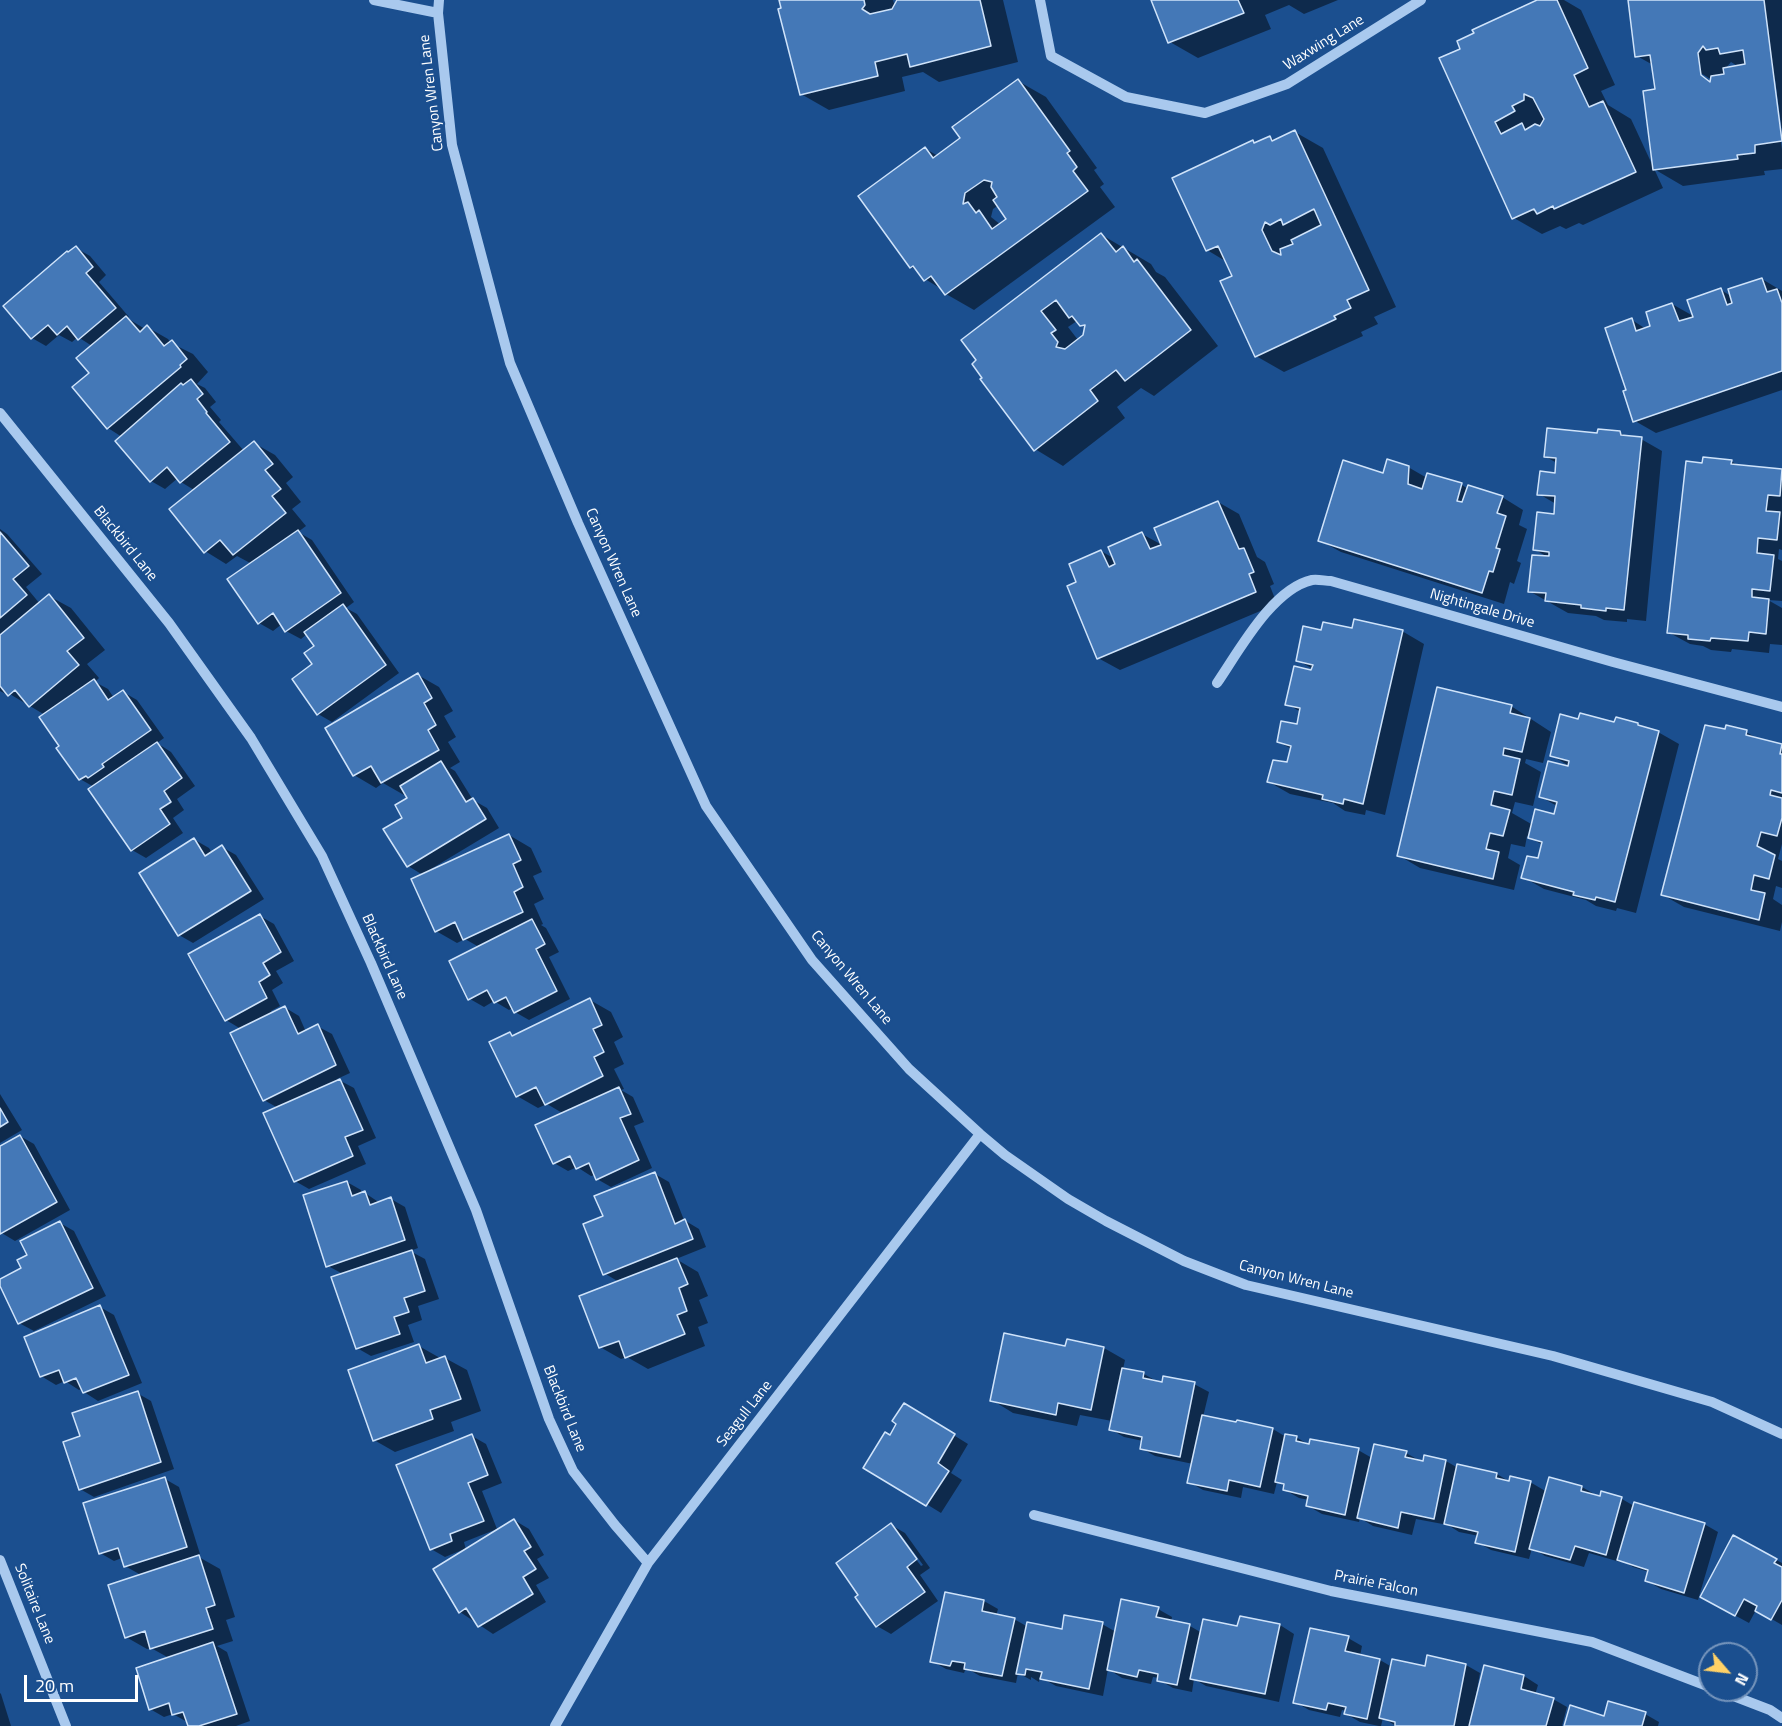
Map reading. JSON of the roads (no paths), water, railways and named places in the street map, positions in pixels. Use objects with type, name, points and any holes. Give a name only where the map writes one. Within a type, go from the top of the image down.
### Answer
[{"type":"street","points":[[374,0],[438,13]]},
{"type":"street","name":"Canyon Wren Lane","points":[[439,0],[438,13],[452,145],[510,363],[578,523],[706,806],[812,960],[909,1069],[1005,1155],[1068,1199],[1184,1261],[1246,1285],[1553,1356],[1712,1402],[1782,1434]]},
{"type":"street","name":"Waxwing Lane","points":[[1040,0],[1051,57],[1126,97],[1205,113],[1287,84],[1421,0]]},
{"type":"street","name":"Blackbird Lane","points":[[0,413],[169,623],[251,738],[322,856],[375,973],[476,1210],[549,1419],[573,1471],[648,1563]]},
{"type":"street","name":"Nightingale Drive","points":[[1217,684],[1269,607],[1295,587],[1314,580],[1330,581],[1613,662],[1782,707]]},
{"type":"street","name":"Seagull Lane","points":[[555,1726],[648,1563],[980,1134]]},
{"type":"street","name":"Prairie Falcon","points":[[1034,1515],[1331,1591],[1592,1642],[1698,1682]]},
{"type":"street","name":"Solitaire Lane","points":[[0,1560],[66,1726]]},
{"type":"street","points":[[1749,1702],[1770,1710],[1782,1718]]}]
